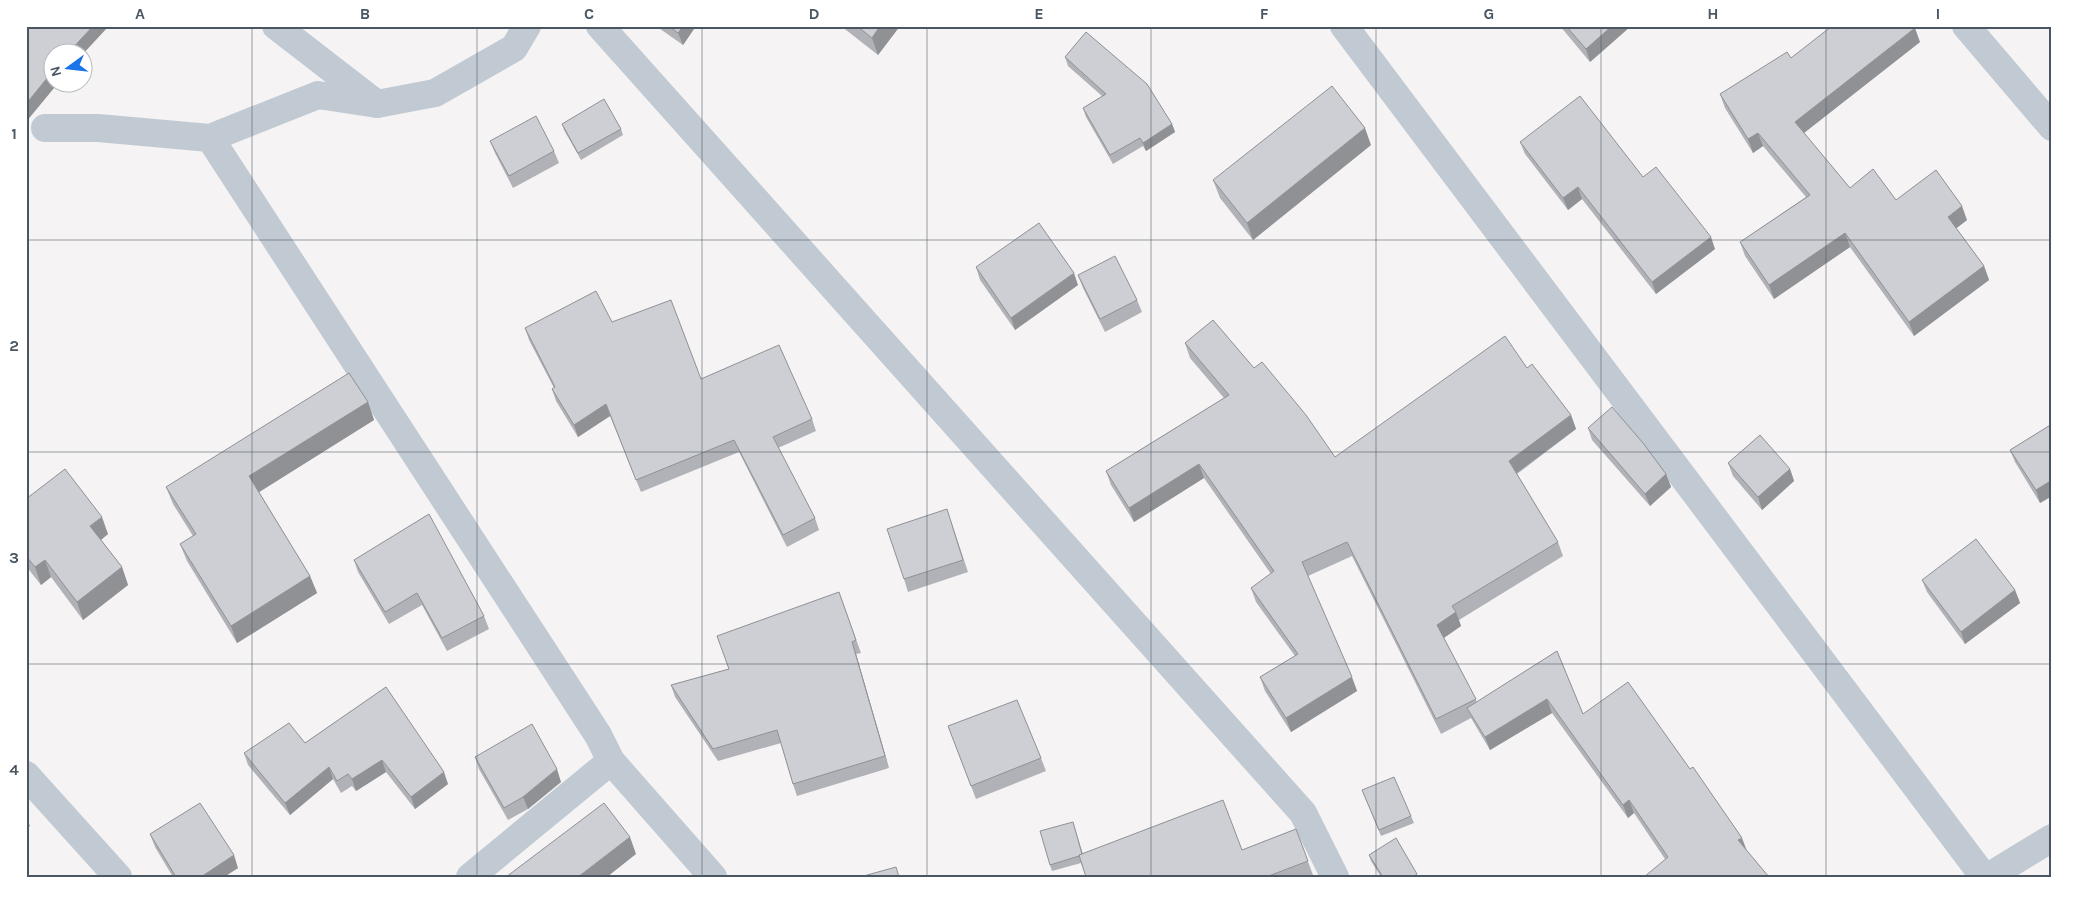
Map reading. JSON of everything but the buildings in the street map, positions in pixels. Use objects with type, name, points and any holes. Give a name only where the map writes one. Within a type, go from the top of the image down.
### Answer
[{"type":"street","points":[[276,26],[377,104]]},
{"type":"street","points":[[45,128],[98,128],[210,138],[318,95],[377,104],[435,93],[514,48],[527,26]]},
{"type":"street","points":[[600,26],[1303,813],[1335,877]]},
{"type":"street","points":[[1344,26],[1984,877]]},
{"type":"street","points":[[1966,26],[2052,127]]},
{"type":"street","points":[[210,138],[598,735],[611,762],[712,877]]},
{"type":"street","points":[[470,877],[611,762]]},
{"type":"street","points":[[26,775],[118,877]]},
{"type":"street","points":[[1988,877],[2052,838]]}]
